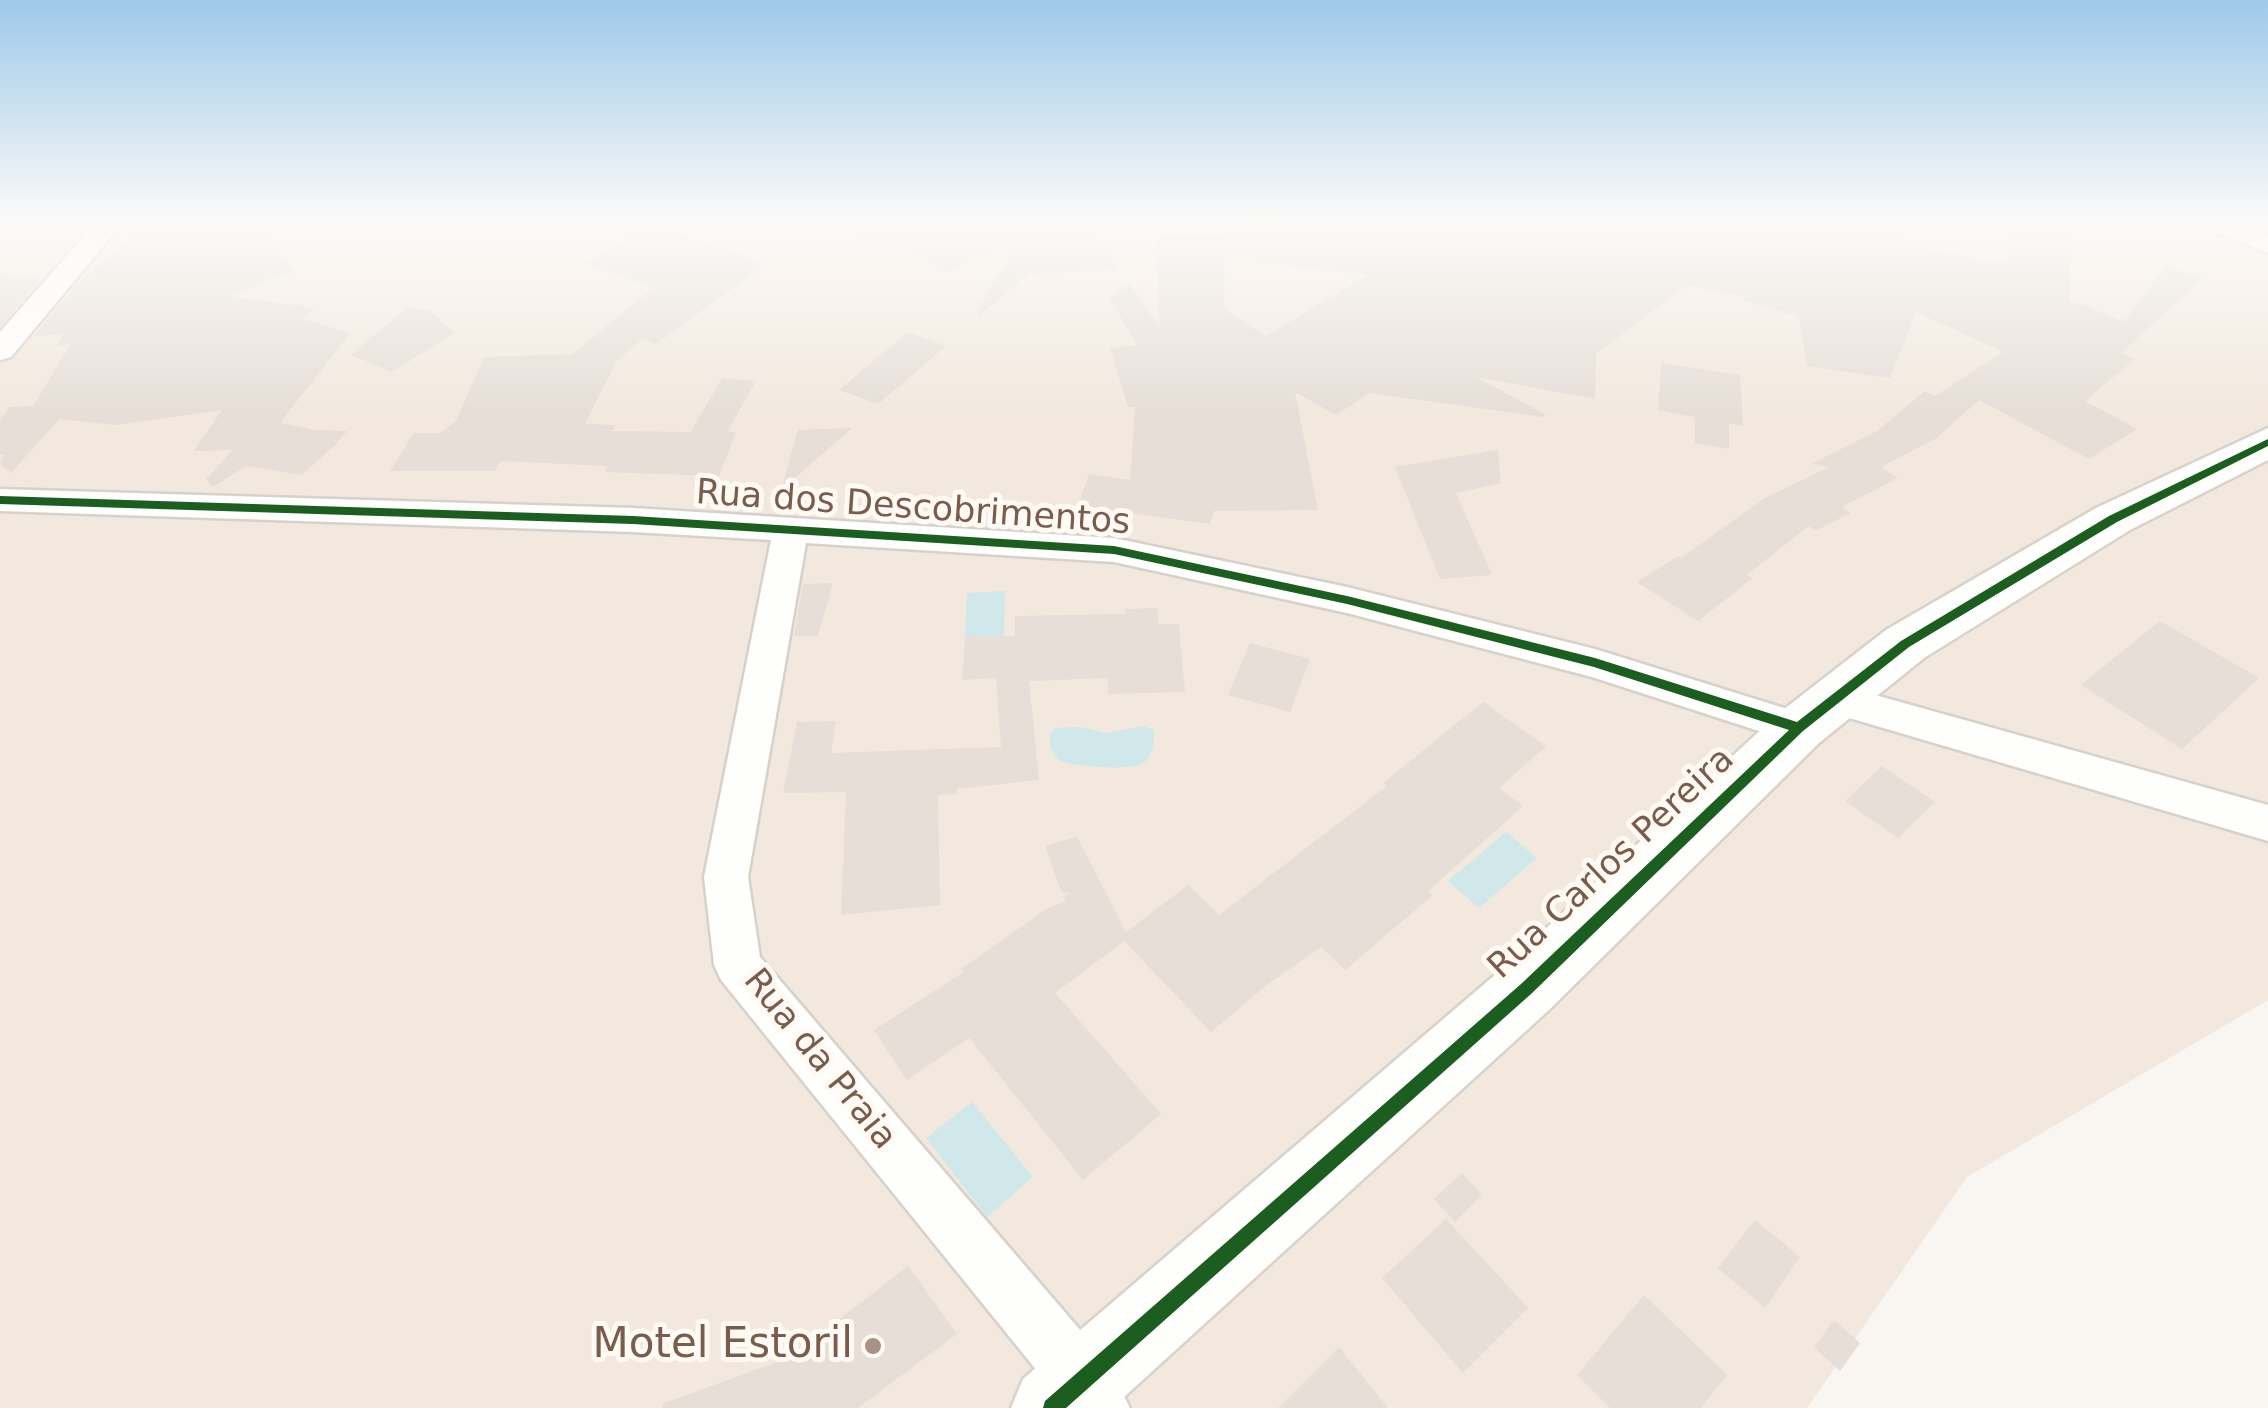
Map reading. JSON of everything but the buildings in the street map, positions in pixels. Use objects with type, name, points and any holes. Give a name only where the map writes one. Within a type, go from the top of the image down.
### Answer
[{"type":"street","points":[[0,350],[55,286]]},
{"type":"street","name":"Rua Carlos Pereira","points":[[1079,1399],[1817,714],[1905,644],[2113,518],[2268,442]]},
{"type":"street","name":"Rua dos Descobrimentos","points":[[0,500],[792,529],[1114,550],[1218,570],[2268,823]]},
{"type":"street","name":"Rua da Praia","points":[[792,529],[726,878],[738,964],[1079,1399]]},
{"type":"shaded area","points":[[0,286],[2268,286],[2268,1000],[1967,1177],[1807,1408],[0,1408]]},
{"type":"water","points":[[1005,591],[1004,636],[965,637],[967,593]]},
{"type":"water","points":[[1143,726],[1154,730],[1152,750],[1148,759],[1132,767],[1064,762],[1054,754],[1049,737],[1055,728],[1080,727],[1106,733]]},
{"type":"water","points":[[1506,832],[1537,858],[1479,908],[1448,881]]},
{"type":"water","points":[[972,1102],[1033,1177],[987,1217],[926,1138]]},
{"type":"cycle path","points":[[1052,1408],[1526,989],[1799,728],[1905,644],[2113,519],[2268,442]]},
{"type":"cycle path","points":[[0,500],[633,520],[1114,550],[1347,600],[1595,663],[1799,728]]},
{"type":"place","name":"Motel Estoril","points":[[873,1346]]}]
